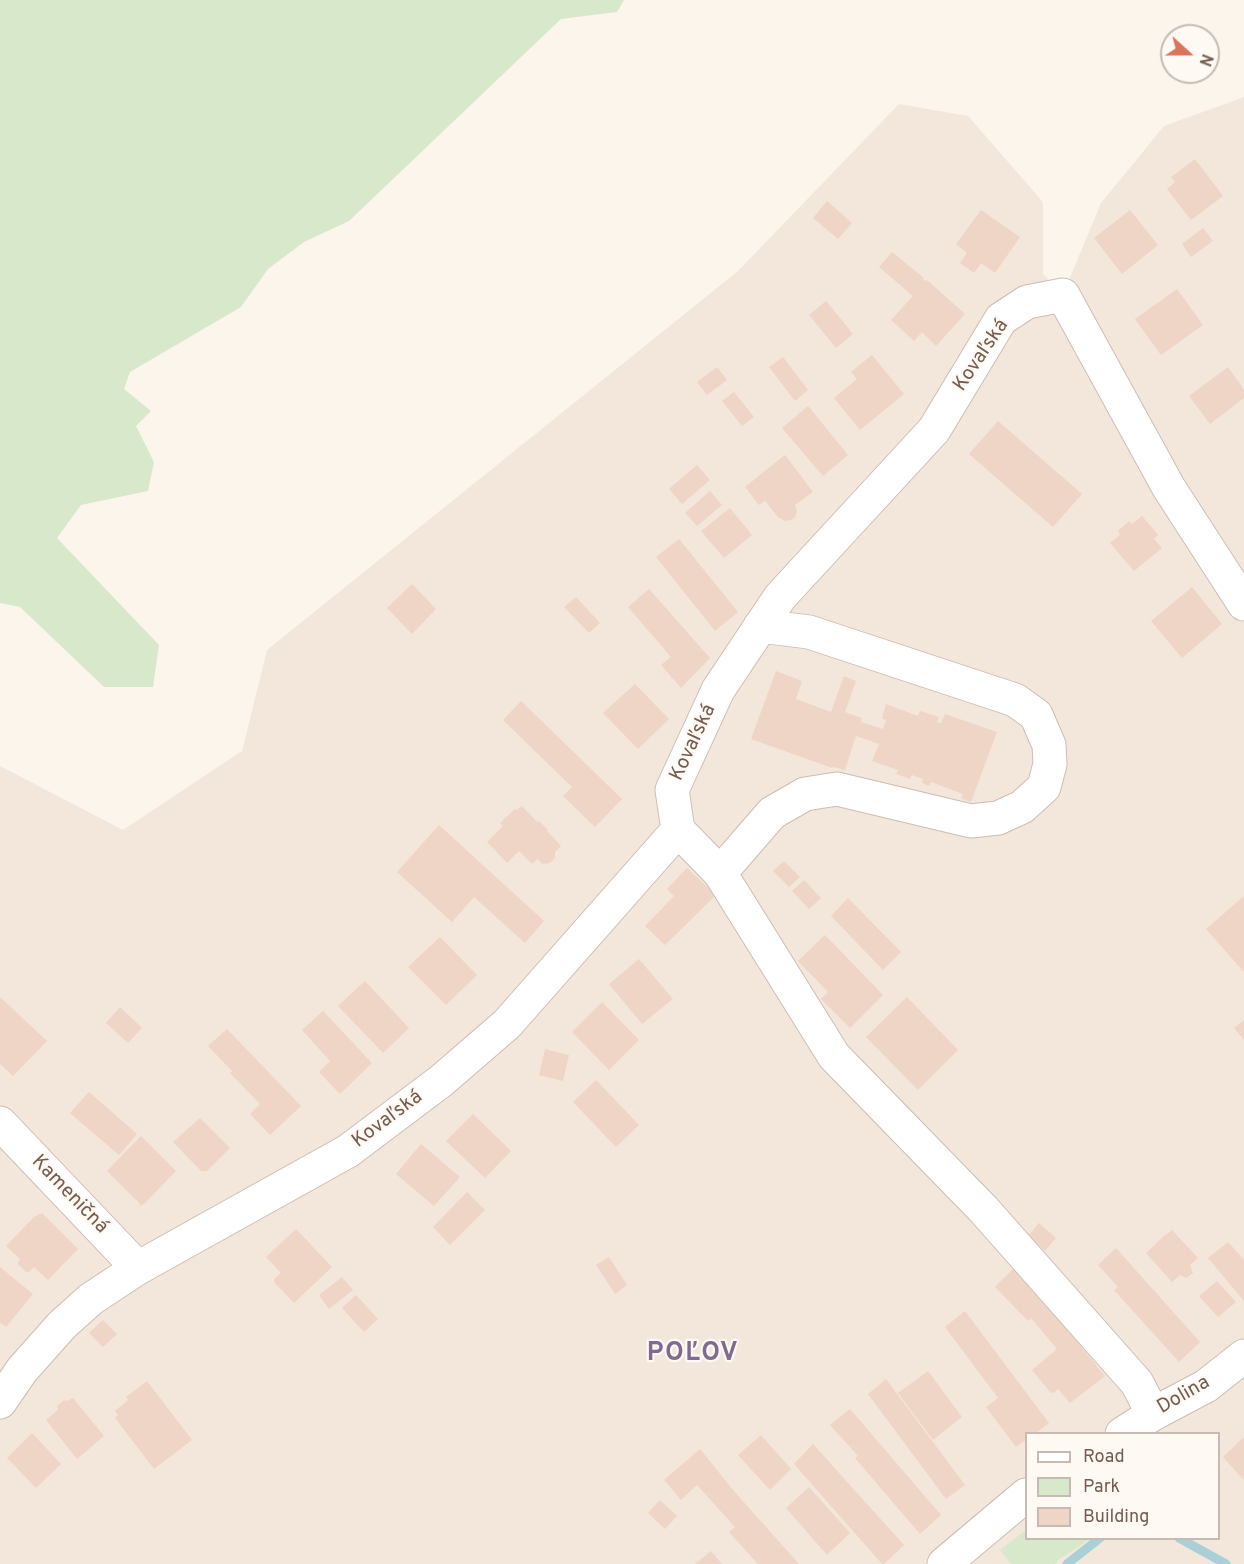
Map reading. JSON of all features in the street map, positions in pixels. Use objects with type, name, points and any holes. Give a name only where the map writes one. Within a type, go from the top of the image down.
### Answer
[{"type":"street","name":"Kovaľská","points":[[0,1401],[22,1370],[62,1325],[91,1299],[138,1268],[348,1151],[441,1081],[507,1024],[678,830],[672,790],[718,690],[780,597],[934,430],[1001,320],[1027,302],[1063,295],[1169,488],[1244,604]]},
{"type":"street","points":[[720,873],[772,813],[805,794],[837,789],[971,821],[998,818],[1022,807],[1044,787],[1050,764],[1049,745],[1036,715],[1015,700],[809,632],[760,626]]},
{"type":"street","points":[[678,830],[720,873],[834,1056],[984,1209],[1137,1383],[1153,1414]]},
{"type":"street","name":"Kameničná","points":[[0,1123],[138,1268]]},
{"type":"street","name":"Dolina","points":[[1125,1432],[1153,1414],[1206,1386],[1244,1356]]},
{"type":"street","points":[[944,1564],[1025,1496]]},
{"type":"shaded area","points":[[1244,97],[1244,1564],[0,1564],[0,766],[123,830],[242,751],[267,650],[738,271],[899,104],[968,116],[1043,202],[1043,274],[1063,294],[1101,203],[1164,126]]},
{"type":"green space","points":[[0,0],[624,0],[617,12],[561,19],[349,221],[304,242],[268,269],[241,307],[130,372],[124,389],[151,411],[136,426],[154,462],[148,491],[81,505],[57,538],[159,645],[153,687],[104,687],[20,607],[0,603]]},
{"type":"green space","points":[[1025,1531],[1025,1540],[1088,1540],[1055,1564],[1011,1564],[1000,1550]]},
{"type":"building","points":[[1195,159],[1223,196],[1191,220],[1167,189],[1175,182],[1171,177]]},
{"type":"building","points":[[827,201],[852,223],[838,239],[813,218]]},
{"type":"building","points":[[981,210],[1020,237],[995,273],[981,263],[974,273],[960,263],[967,253],[956,244]]},
{"type":"building","points":[[1130,210],[1158,245],[1122,274],[1094,238]]},
{"type":"building","points":[[1203,228],[1213,241],[1191,257],[1182,244]]},
{"type":"building","points":[[892,252],[965,314],[936,346],[922,332],[914,341],[891,320],[913,296],[879,267]]},
{"type":"building","points":[[1177,289],[1203,325],[1161,355],[1135,319]]},
{"type":"building","points":[[826,301],[853,334],[836,348],[809,315]]},
{"type":"building","points":[[872,355],[904,394],[860,430],[834,398],[857,379],[851,372]]},
{"type":"building","points":[[783,357],[808,390],[795,401],[769,367]]},
{"type":"building","points":[[717,367],[727,380],[707,395],[697,382]]},
{"type":"building","points":[[1228,367],[1244,390],[1244,398],[1210,424],[1189,396]]},
{"type":"building","points":[[734,392],[754,417],[742,426],[722,401]]},
{"type":"building","points":[[808,406],[848,455],[823,476],[782,428]]},
{"type":"building","points":[[998,421],[1082,494],[1053,527],[969,454]]},
{"type":"building","points":[[785,455],[813,492],[795,505],[797,511],[795,517],[785,521],[778,517],[765,501],[759,505],[745,487]]},
{"type":"building","points":[[697,465],[710,480],[682,504],[669,489]]},
{"type":"building","points":[[710,491],[722,505],[697,526],[685,513]]},
{"type":"building","points":[[730,508],[752,535],[724,558],[701,531]]},
{"type":"building","points":[[1142,516],[1158,535],[1154,539],[1162,548],[1134,571],[1110,543],[1120,535],[1118,531],[1129,521],[1132,524]]},
{"type":"building","points":[[679,539],[738,612],[715,631],[656,557]]},
{"type":"building","points":[[412,584],[436,609],[412,634],[387,608]]},
{"type":"building","points":[[1192,587],[1222,624],[1182,658],[1151,621]]},
{"type":"building","points":[[649,589],[710,658],[681,688],[661,665],[671,657],[628,607]]},
{"type":"building","points":[[576,597],[600,623],[589,633],[564,607]]},
{"type":"building","points":[[776,671],[802,681],[796,699],[831,712],[844,676],[856,681],[845,712],[862,718],[861,722],[883,729],[886,720],[882,718],[886,704],[918,716],[920,711],[939,717],[937,722],[941,723],[945,714],[997,732],[971,802],[961,798],[963,794],[931,782],[929,786],[922,783],[923,779],[912,775],[910,779],[896,774],[898,770],[872,761],[879,744],[856,736],[845,770],[832,768],[751,739]]},
{"type":"building","points":[[635,684],[669,719],[638,749],[603,713]]},
{"type":"building","points":[[521,701],[622,799],[595,827],[563,796],[572,787],[503,720]]},
{"type":"building","points":[[522,806],[548,830],[561,846],[550,863],[542,864],[538,859],[532,864],[519,851],[507,863],[487,842],[503,826],[500,823],[515,809]]},
{"type":"building","points":[[439,825],[544,921],[525,943],[474,897],[452,922],[397,872]]},
{"type":"building","points":[[784,861],[800,877],[789,887],[773,871]]},
{"type":"building","points":[[687,868],[716,895],[665,945],[645,926],[674,896],[667,889]]},
{"type":"building","points":[[804,880],[821,898],[809,909],[792,891]]},
{"type":"building","points":[[1244,896],[1244,972],[1206,929]]},
{"type":"building","points":[[848,898],[901,952],[883,970],[831,916]]},
{"type":"building","points":[[825,935],[883,995],[850,1028],[821,999],[828,992],[798,961]]},
{"type":"building","points":[[440,937],[477,975],[446,1005],[408,967]]},
{"type":"building","points":[[639,959],[673,999],[642,1024],[609,984]]},
{"type":"building","points":[[365,981],[409,1028],[383,1053],[338,1006]]},
{"type":"building","points":[[0,997],[47,1041],[13,1076],[0,1064]]},
{"type":"building","points":[[907,997],[958,1050],[918,1090],[866,1037]]},
{"type":"building","points":[[602,1002],[639,1040],[609,1070],[572,1032]]},
{"type":"building","points":[[120,1007],[142,1028],[128,1043],[106,1023]]},
{"type":"building","points":[[323,1011],[372,1063],[340,1094],[319,1072],[330,1061],[302,1030]]},
{"type":"building","points":[[1244,1020],[1244,1040],[1234,1028]]},
{"type":"building","points":[[227,1029],[301,1106],[270,1135],[250,1114],[260,1104],[208,1046]]},
{"type":"building","points":[[545,1049],[569,1055],[563,1081],[539,1075]]},
{"type":"building","points":[[596,1080],[639,1125],[616,1147],[573,1102]]},
{"type":"building","points":[[89,1092],[137,1134],[119,1155],[70,1113]]},
{"type":"building","points":[[473,1114],[511,1151],[485,1178],[446,1141]]},
{"type":"building","points":[[200,1118],[230,1148],[207,1171],[201,1171],[173,1142]]},
{"type":"building","points":[[141,1136],[176,1171],[142,1206],[107,1171]]},
{"type":"building","points":[[421,1144],[460,1177],[434,1206],[396,1174]]},
{"type":"building","points":[[467,1192],[485,1210],[450,1245],[433,1227]]},
{"type":"building","points":[[42,1213],[78,1249],[48,1280],[34,1267],[26,1272],[18,1264],[20,1259],[6,1246],[34,1217]]},
{"type":"building","points":[[1039,1223],[1056,1238],[1045,1251],[1028,1236]]},
{"type":"building","points":[[296,1229],[332,1267],[294,1303],[274,1282],[274,1279],[281,1273],[266,1257]]},
{"type":"building","points":[[1172,1230],[1198,1258],[1190,1265],[1193,1273],[1186,1278],[1180,1275],[1172,1282],[1146,1253]]},
{"type":"building","points":[[1228,1242],[1244,1260],[1244,1301],[1208,1258]]},
{"type":"building","points":[[1116,1248],[1200,1342],[1179,1362],[1114,1290],[1118,1287],[1098,1265]]},
{"type":"building","points":[[609,1257],[627,1285],[615,1294],[596,1265]]},
{"type":"building","points":[[1016,1266],[1076,1333],[1073,1337],[1105,1376],[1070,1403],[1058,1389],[1054,1393],[1050,1392],[1032,1370],[1057,1349],[1031,1318],[1028,1321],[995,1287]]},
{"type":"building","points":[[0,1267],[33,1294],[6,1327],[0,1323]]},
{"type":"building","points":[[342,1277],[353,1290],[329,1309],[319,1295]]},
{"type":"building","points":[[1217,1281],[1236,1302],[1218,1317],[1199,1296]]},
{"type":"building","points":[[356,1295],[378,1319],[364,1332],[342,1308]]},
{"type":"building","points":[[965,1311],[1049,1423],[1038,1432],[1025,1432],[1025,1441],[1016,1447],[986,1407],[998,1398],[945,1327]]},
{"type":"building","points":[[103,1320],[117,1334],[103,1347],[89,1333]]},
{"type":"building","points":[[928,1371],[962,1417],[933,1440],[898,1393]]},
{"type":"building","points":[[886,1379],[965,1485],[946,1499],[868,1394]]},
{"type":"building","points":[[147,1381],[192,1440],[154,1469],[115,1418],[118,1415],[115,1411],[128,1400],[126,1397]]},
{"type":"building","points":[[73,1398],[104,1436],[77,1459],[46,1420],[58,1410],[57,1406],[64,1400]]},
{"type":"building","points":[[850,1409],[941,1515],[920,1534],[855,1458],[858,1456],[830,1425]]},
{"type":"building","points":[[32,1433],[61,1464],[36,1488],[7,1458]]},
{"type":"building","points":[[761,1435],[791,1469],[770,1490],[738,1455]]},
{"type":"building","points":[[1244,1437],[1244,1480],[1223,1457]]},
{"type":"building","points":[[813,1444],[904,1545],[884,1564],[794,1464]]},
{"type":"building","points":[[700,1449],[799,1564],[758,1564],[729,1532],[735,1527],[697,1485],[681,1500],[664,1480]]},
{"type":"building","points":[[809,1487],[850,1533],[827,1555],[786,1508]]},
{"type":"building","points":[[660,1500],[677,1516],[665,1529],[648,1513]]},
{"type":"building","points":[[711,1551],[722,1564],[695,1564]]},
{"type":"waterway","points":[[1067,1564],[1097,1540]]},
{"type":"waterway","points":[[1183,1540],[1226,1564]]},
{"type":"district","name":"POĽOV","points":[[693,1355]]}]
